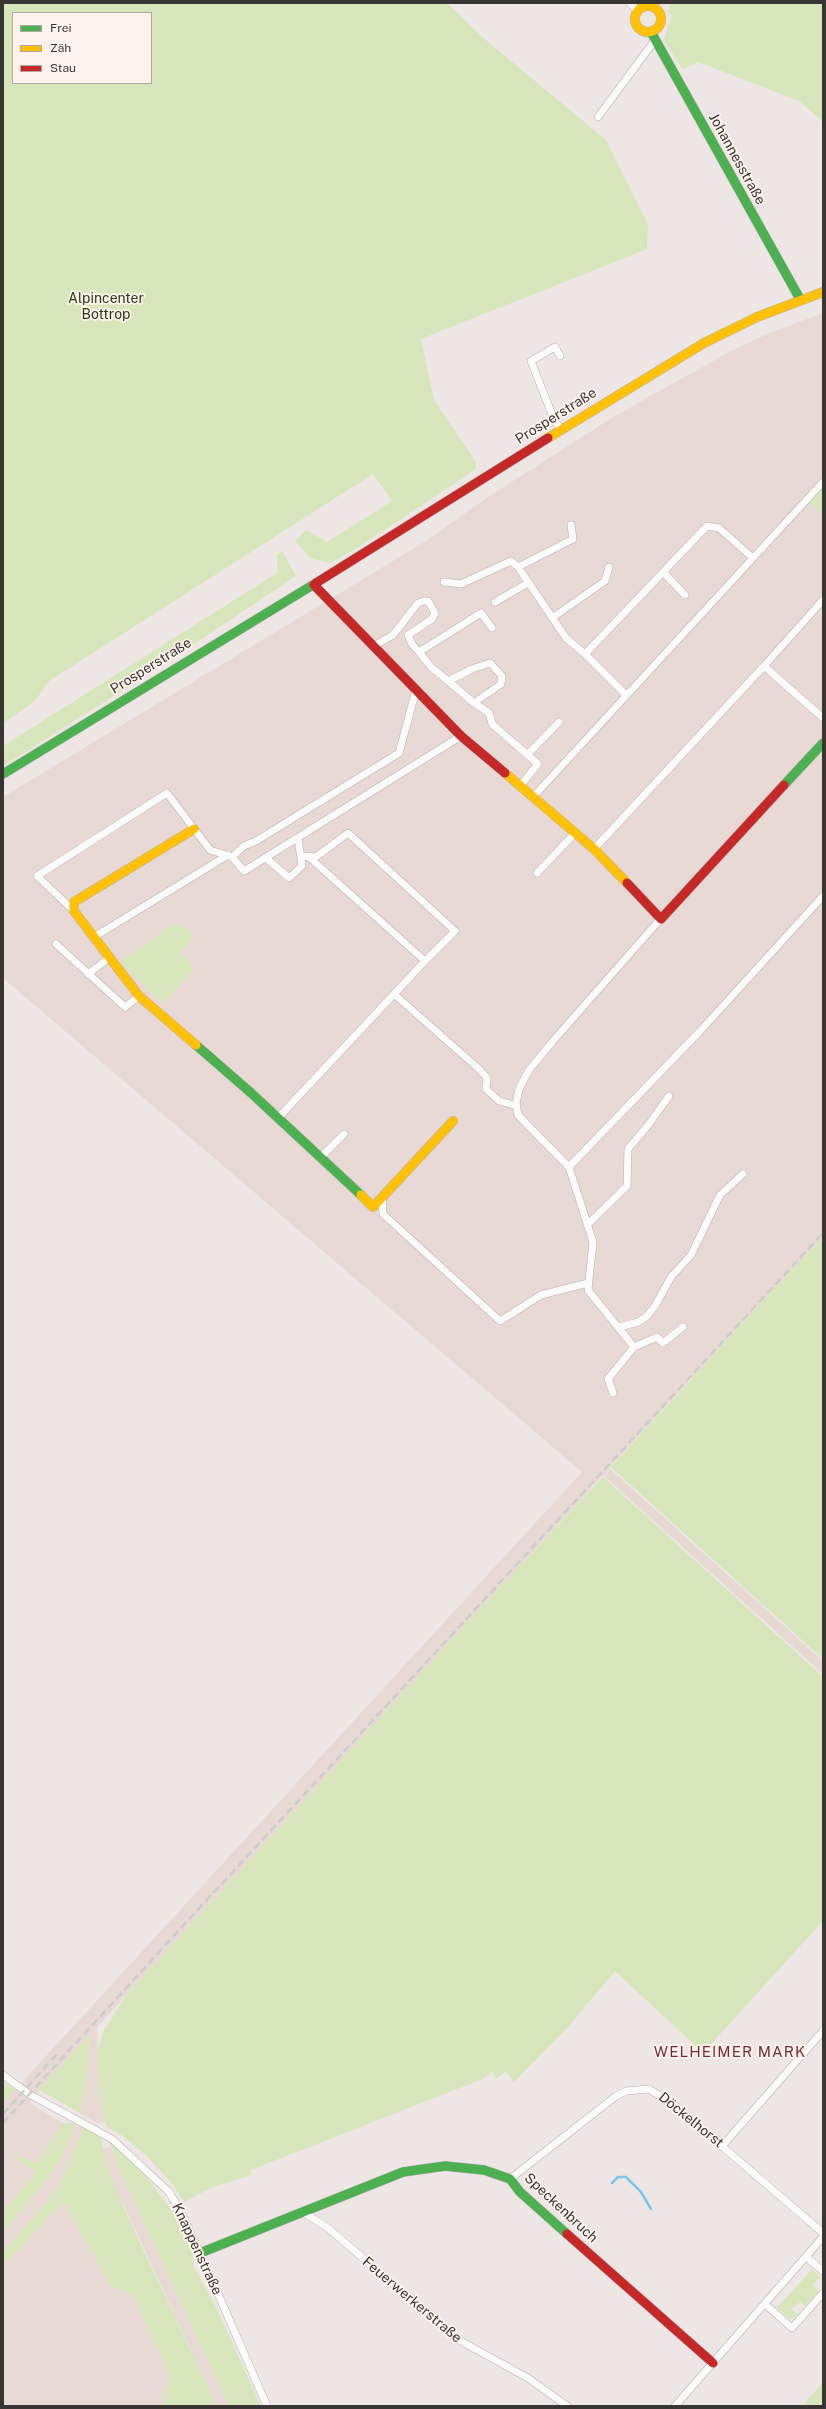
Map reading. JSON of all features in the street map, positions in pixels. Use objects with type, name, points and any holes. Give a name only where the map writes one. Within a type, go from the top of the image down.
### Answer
[{"type":"street","points":[[598,117],[661,23],[659,6],[647,6],[638,11],[630,3]]},
{"type":"street","name":"Johannesstraße","points":[[638,11],[635,18],[637,26],[653,36],[800,299]]},
{"type":"street","name":"Prosperstraße","points":[[3,774],[246,624],[314,585],[561,430],[704,343],[800,299],[823,292]]},
{"type":"street","points":[[560,356],[555,347],[531,361],[553,417],[561,430]]},
{"type":"street","points":[[533,797],[823,482]]},
{"type":"street","points":[[518,567],[573,539],[570,525]]},
{"type":"street","points":[[584,654],[707,526],[719,528],[753,558]]},
{"type":"street","points":[[444,582],[461,584],[511,561],[518,567],[566,638],[626,696]]},
{"type":"street","points":[[552,618],[605,581],[608,567]]},
{"type":"street","points":[[663,572],[685,595]]},
{"type":"street","points":[[495,602],[528,583]]},
{"type":"street","points":[[314,585],[461,736],[594,849],[660,919],[666,912]]},
{"type":"street","points":[[594,849],[764,666],[823,600]]},
{"type":"street","points":[[374,646],[393,635],[418,603],[428,601],[435,613],[432,619],[408,635],[412,644],[430,667],[474,703],[489,713],[492,724],[538,764],[520,786]]},
{"type":"street","points":[[419,652],[481,613],[492,628]]},
{"type":"street","points":[[448,681],[472,669],[490,664],[496,668],[502,676],[501,684],[474,703]]},
{"type":"street","points":[[764,666],[823,718]]},
{"type":"street","points":[[94,937],[230,856],[244,846],[256,841],[399,753],[416,690]]},
{"type":"street","points":[[528,755],[558,722]]},
{"type":"street","points":[[453,1121],[373,1207],[278,1118],[139,996],[74,911],[37,876],[167,793],[210,850],[230,856],[244,871],[461,736]]},
{"type":"street","points":[[634,1347],[619,1326],[588,1290],[593,1242],[569,1167],[518,1115],[516,1106],[519,1089],[529,1070],[666,912],[823,743]]},
{"type":"street","points":[[74,911],[74,902],[194,829]]},
{"type":"street","points":[[278,1118],[455,931],[348,833],[316,857],[301,856]]},
{"type":"street","points":[[537,872],[575,833]]},
{"type":"street","points":[[266,858],[289,878],[302,866],[298,838]]},
{"type":"street","points":[[309,857],[425,961]]},
{"type":"street","points":[[569,1167],[702,1029],[823,896]]},
{"type":"street","points":[[56,944],[126,1007],[139,996]]},
{"type":"street","points":[[88,974],[109,958]]},
{"type":"street","points":[[394,994],[479,1069],[487,1078],[486,1089],[490,1093],[500,1102],[516,1106]]},
{"type":"street","points":[[587,1225],[627,1186],[628,1149],[649,1124],[669,1096]]},
{"type":"street","points":[[320,1158],[344,1134]]},
{"type":"street","points":[[619,1326],[638,1322],[647,1316],[655,1306],[671,1277],[691,1255],[720,1195],[743,1174]]},
{"type":"street","points":[[382,1198],[383,1214],[500,1321],[541,1295],[588,1282]]},
{"type":"street","points":[[613,1393],[608,1379],[634,1347],[657,1337],[663,1343],[683,1327]]},
{"type":"street","points":[[723,2145],[823,2032]]},
{"type":"street","name":"Knappenstraße","points":[[3,2075],[29,2094],[112,2139],[153,2175],[169,2192],[179,2208],[200,2253],[266,2406]]},
{"type":"street","name":"Döckelhorst","points":[[510,2179],[616,2096],[626,2091],[638,2088],[649,2089],[660,2094],[723,2145],[823,2233]]},
{"type":"street","name":"Speckenbruch","points":[[200,2253],[381,2180],[423,2168],[445,2166],[468,2167],[484,2170],[510,2179],[520,2192],[713,2363]]},
{"type":"street","name":"Feuerwerkerstraße","points":[[303,2212],[328,2228],[456,2339],[528,2378],[567,2406]]},
{"type":"street","points":[[675,2406],[823,2237]]},
{"type":"street","points":[[806,2257],[823,2271]]},
{"type":"street","points":[[765,2304],[792,2328],[823,2293]]},
{"type":"shaded area","points":[[823,313],[823,1237],[609,1468],[823,1661],[823,1674],[603,1475],[97,2027],[99,2087],[105,2122],[97,2123],[80,2113],[87,2074],[89,2035],[29,2103],[63,2123],[83,2128],[58,2189],[3,2252],[3,2103],[582,1472],[3,978],[3,797],[426,541],[485,499],[615,416],[726,354],[767,334]]},
{"type":"shaded area","points":[[111,2147],[121,2173],[229,2406],[217,2406],[109,2173],[103,2148]]},
{"type":"shaded area","points":[[64,2200],[111,2287],[133,2295],[171,2378],[163,2398],[167,2406],[3,2406],[3,2266]]},
{"type":"green space","name":"Alpincenter Bottrop","points":[[3,3],[447,3],[481,36],[606,140],[648,224],[647,249],[421,339],[434,400],[476,462],[476,469],[357,548],[330,563],[310,558],[295,541],[306,530],[327,542],[392,501],[373,474],[49,681],[34,702],[3,723]]},
{"type":"green space","points":[[671,3],[823,3],[823,125],[821,120],[799,101],[698,62],[682,69],[664,40],[672,15],[667,12]]},
{"type":"green space","points":[[823,488],[823,515],[809,502]]},
{"type":"green space","points":[[282,551],[296,576],[166,663],[3,766],[3,746],[277,573],[277,554]]},
{"type":"green space","points":[[177,922],[194,936],[180,954],[191,964],[193,971],[163,1003],[119,962]]},
{"type":"green space","points":[[823,1237],[823,1659],[611,1467]]},
{"type":"green space","points":[[603,1477],[823,1677],[823,1921],[703,2053],[615,1971],[568,2027],[514,2082],[506,2072],[495,2079],[493,2071],[485,2078],[251,2170],[252,2175],[213,2187],[184,2202],[173,2185],[147,2156],[123,2136],[106,2126],[99,2087],[97,2052],[104,2030],[128,1993],[474,1615]]},
{"type":"green space","points":[[89,2035],[87,2074],[80,2113],[39,2090]]},
{"type":"green space","points":[[3,2081],[15,2090],[3,2103]]},
{"type":"green space","points":[[63,2123],[76,2124],[63,2155],[50,2175],[3,2234],[3,2212],[36,2172],[17,2159],[20,2156],[38,2163]]},
{"type":"green space","points":[[83,2128],[100,2135],[109,2173],[135,2232],[217,2406],[167,2406],[163,2398],[171,2378],[133,2295],[111,2287],[64,2201],[3,2266],[3,2252],[58,2189]]},
{"type":"green space","points":[[109,2141],[142,2171],[170,2208],[192,2252],[194,2267],[214,2303],[261,2406],[229,2406],[121,2173]]},
{"type":"green space","points":[[812,2269],[820,2277],[813,2285],[819,2291],[805,2306],[800,2302],[792,2309],[798,2315],[790,2319],[777,2308]]},
{"type":"green space","points":[[823,2382],[823,2401],[819,2406],[802,2406]]},
{"type":"waterway","points":[[612,2183],[618,2177],[626,2177],[641,2192],[651,2209]]},
{"type":"railway","points":[[3,2123],[191,1917],[823,1233]]},
{"type":"railway","points":[[3,2114],[58,2053]]},
{"type":"traffic: fast","points":[[651,32],[800,299]]},
{"type":"traffic: fast","points":[[3,774],[316,583]]},
{"type":"traffic: fast","points":[[784,785],[823,743]]},
{"type":"traffic: fast","points":[[196,1045],[250,1092],[361,1195]]},
{"type":"traffic: fast","points":[[200,2253],[403,2172],[445,2166],[484,2170],[510,2179],[520,2192],[567,2234]]},
{"type":"traffic: slow","points":[[648,6],[657,10],[661,19],[657,28],[648,32],[639,28],[635,19],[639,10],[648,6]]},
{"type":"traffic: slow","points":[[548,438],[704,343],[757,317],[823,292]]},
{"type":"traffic: slow","points":[[505,773],[594,849],[627,883]]},
{"type":"traffic: slow","points":[[194,829],[74,902],[74,911],[139,996],[196,1045]]},
{"type":"traffic: slow","points":[[361,1195],[373,1207],[453,1121]]},
{"type":"traffic: jam","points":[[316,583],[548,438]]},
{"type":"traffic: jam","points":[[314,585],[461,736],[505,773]]},
{"type":"traffic: jam","points":[[627,883],[661,919],[784,785]]},
{"type":"traffic: jam","points":[[567,2234],[713,2363]]},
{"type":"district","name":"WELHEIMER MARK","points":[[730,2052]]}]
